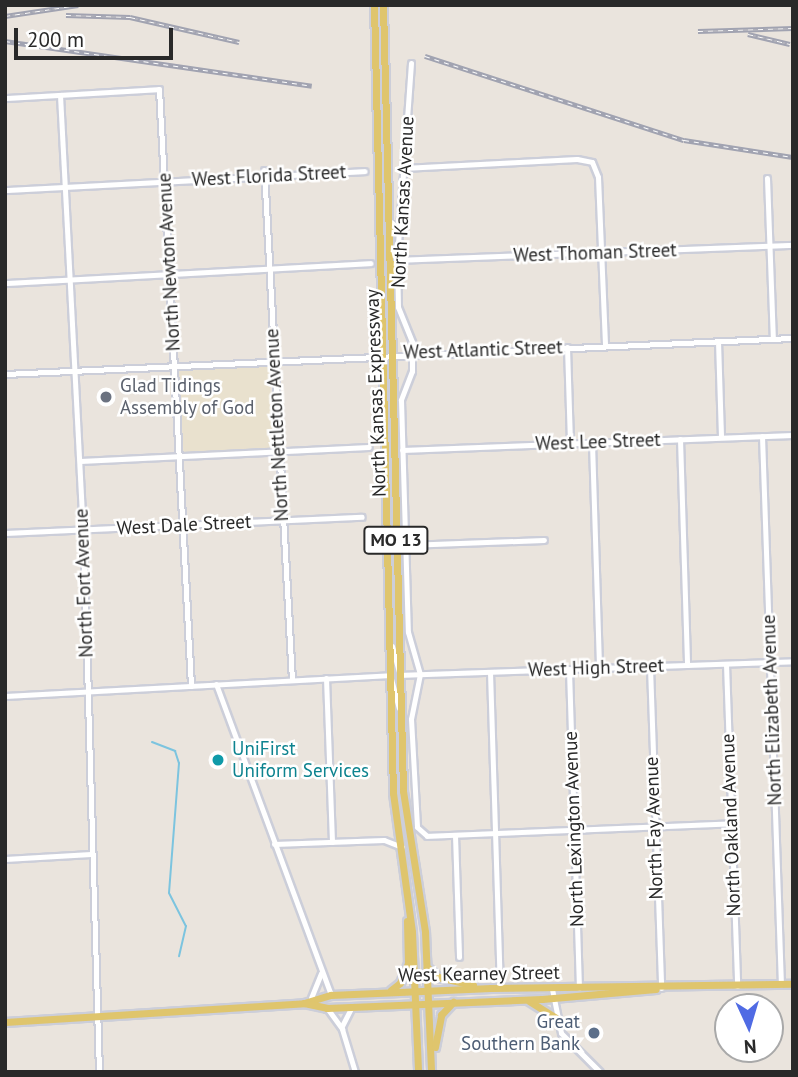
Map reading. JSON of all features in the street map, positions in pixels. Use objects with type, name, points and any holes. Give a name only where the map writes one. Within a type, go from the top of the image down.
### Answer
[{"type":"main road","name":"North Kansas Expressway","points":[[374,5],[380,354],[393,793],[409,895],[418,1072]]},
{"type":"main road","name":"North Kansas Expressway","points":[[383,5],[403,791],[427,966],[433,1072]]},
{"type":"main road","points":[[389,992],[400,983],[408,963],[409,895]]},
{"type":"main road","points":[[427,966],[451,982],[496,988]]},
{"type":"main road","name":"West Kearney Street","points":[[307,1001],[327,1008],[525,999],[579,988],[793,984]]},
{"type":"main road","name":"West Kearney Street","points":[[5,1022],[307,1001],[331,995],[496,988],[553,994],[658,988]]},
{"type":"main road","points":[[525,999],[556,1018]]},
{"type":"main road","points":[[433,1072],[436,1026],[453,1002]]},
{"type":"street","name":"North Kansas Avenue","points":[[411,63],[397,260],[398,307],[410,331],[412,353],[412,371],[401,400],[408,632],[420,674],[411,719],[421,834],[455,835]]},
{"type":"street","name":"North Newton Avenue","points":[[60,94],[159,89],[191,685]]},
{"type":"street","points":[[5,98],[60,94]]},
{"type":"street","name":"North Fort Avenue","points":[[60,94],[83,528],[99,1072]]},
{"type":"street","points":[[403,168],[578,159],[592,162],[598,177],[605,345]]},
{"type":"street","name":"North Nettleton Avenue","points":[[264,170],[292,680]]},
{"type":"street","name":"West Florida Street","points":[[5,190],[365,171]]},
{"type":"street","points":[[767,178],[773,339]]},
{"type":"street","name":"West Thoman Street","points":[[397,260],[793,245]]},
{"type":"street","points":[[5,283],[370,263]]},
{"type":"street","name":"West Atlantic Street","points":[[5,374],[380,354],[793,338]]},
{"type":"street","points":[[718,341],[721,438]]},
{"type":"street","points":[[567,347],[569,444]]},
{"type":"street","name":"West Lee Street","points":[[402,450],[793,435]]},
{"type":"street","name":"North Elizabeth Avenue","points":[[762,436],[782,985]]},
{"type":"street","points":[[680,439],[687,665]]},
{"type":"street","points":[[592,443],[599,669]]},
{"type":"street","points":[[80,461],[369,447]]},
{"type":"street","name":"West Dale Street","points":[[5,533],[362,517]]},
{"type":"street","points":[[405,545],[544,540]]},
{"type":"street","points":[[388,633],[400,675]]},
{"type":"street","name":"West High Street","points":[[400,675],[793,661]]},
{"type":"street","name":"North Oakland Avenue","points":[[726,664],[737,986]]},
{"type":"street","name":"North Fay Avenue","points":[[650,667],[658,988]]},
{"type":"street","name":"North Lexington Avenue","points":[[569,670],[579,988]]},
{"type":"street","points":[[490,672],[496,988]]},
{"type":"street","points":[[5,696],[390,676],[402,718]]},
{"type":"street","points":[[326,678],[332,842]]},
{"type":"street","points":[[216,684],[331,995]]},
{"type":"street","points":[[458,957],[455,835],[731,823]]},
{"type":"street","points":[[384,840],[399,828]]},
{"type":"street","points":[[274,844],[384,840],[402,847]]},
{"type":"street","points":[[5,859],[91,854]]},
{"type":"street","points":[[307,1001],[321,973]]},
{"type":"street","points":[[553,994],[556,1018],[566,1040],[600,1072]]},
{"type":"street","points":[[342,1029],[343,1017],[352,1007]]},
{"type":"street","points":[[327,1008],[342,1029],[355,1072]]},
{"type":"shaded area","points":[[269,365],[273,449],[184,454],[179,370]]},
{"type":"waterway","points":[[152,742],[175,751],[179,763],[169,893],[186,926],[179,956]]},
{"type":"railway","points":[[5,16],[78,5]]},
{"type":"railway","points":[[66,15],[130,17],[239,42]]},
{"type":"railway","points":[[698,31],[793,28]]},
{"type":"railway","points":[[748,34],[790,44]]},
{"type":"railway","points":[[5,41],[312,86]]},
{"type":"railway","points":[[425,56],[684,140],[793,157]]},
{"type":"place","name":"Glad Tidings Assembly of God","points":[[106,397]]},
{"type":"place","name":"UniFirst Uniform Services","points":[[218,760]]},
{"type":"place","name":"Great Southern Bank","points":[[594,1033]]}]
